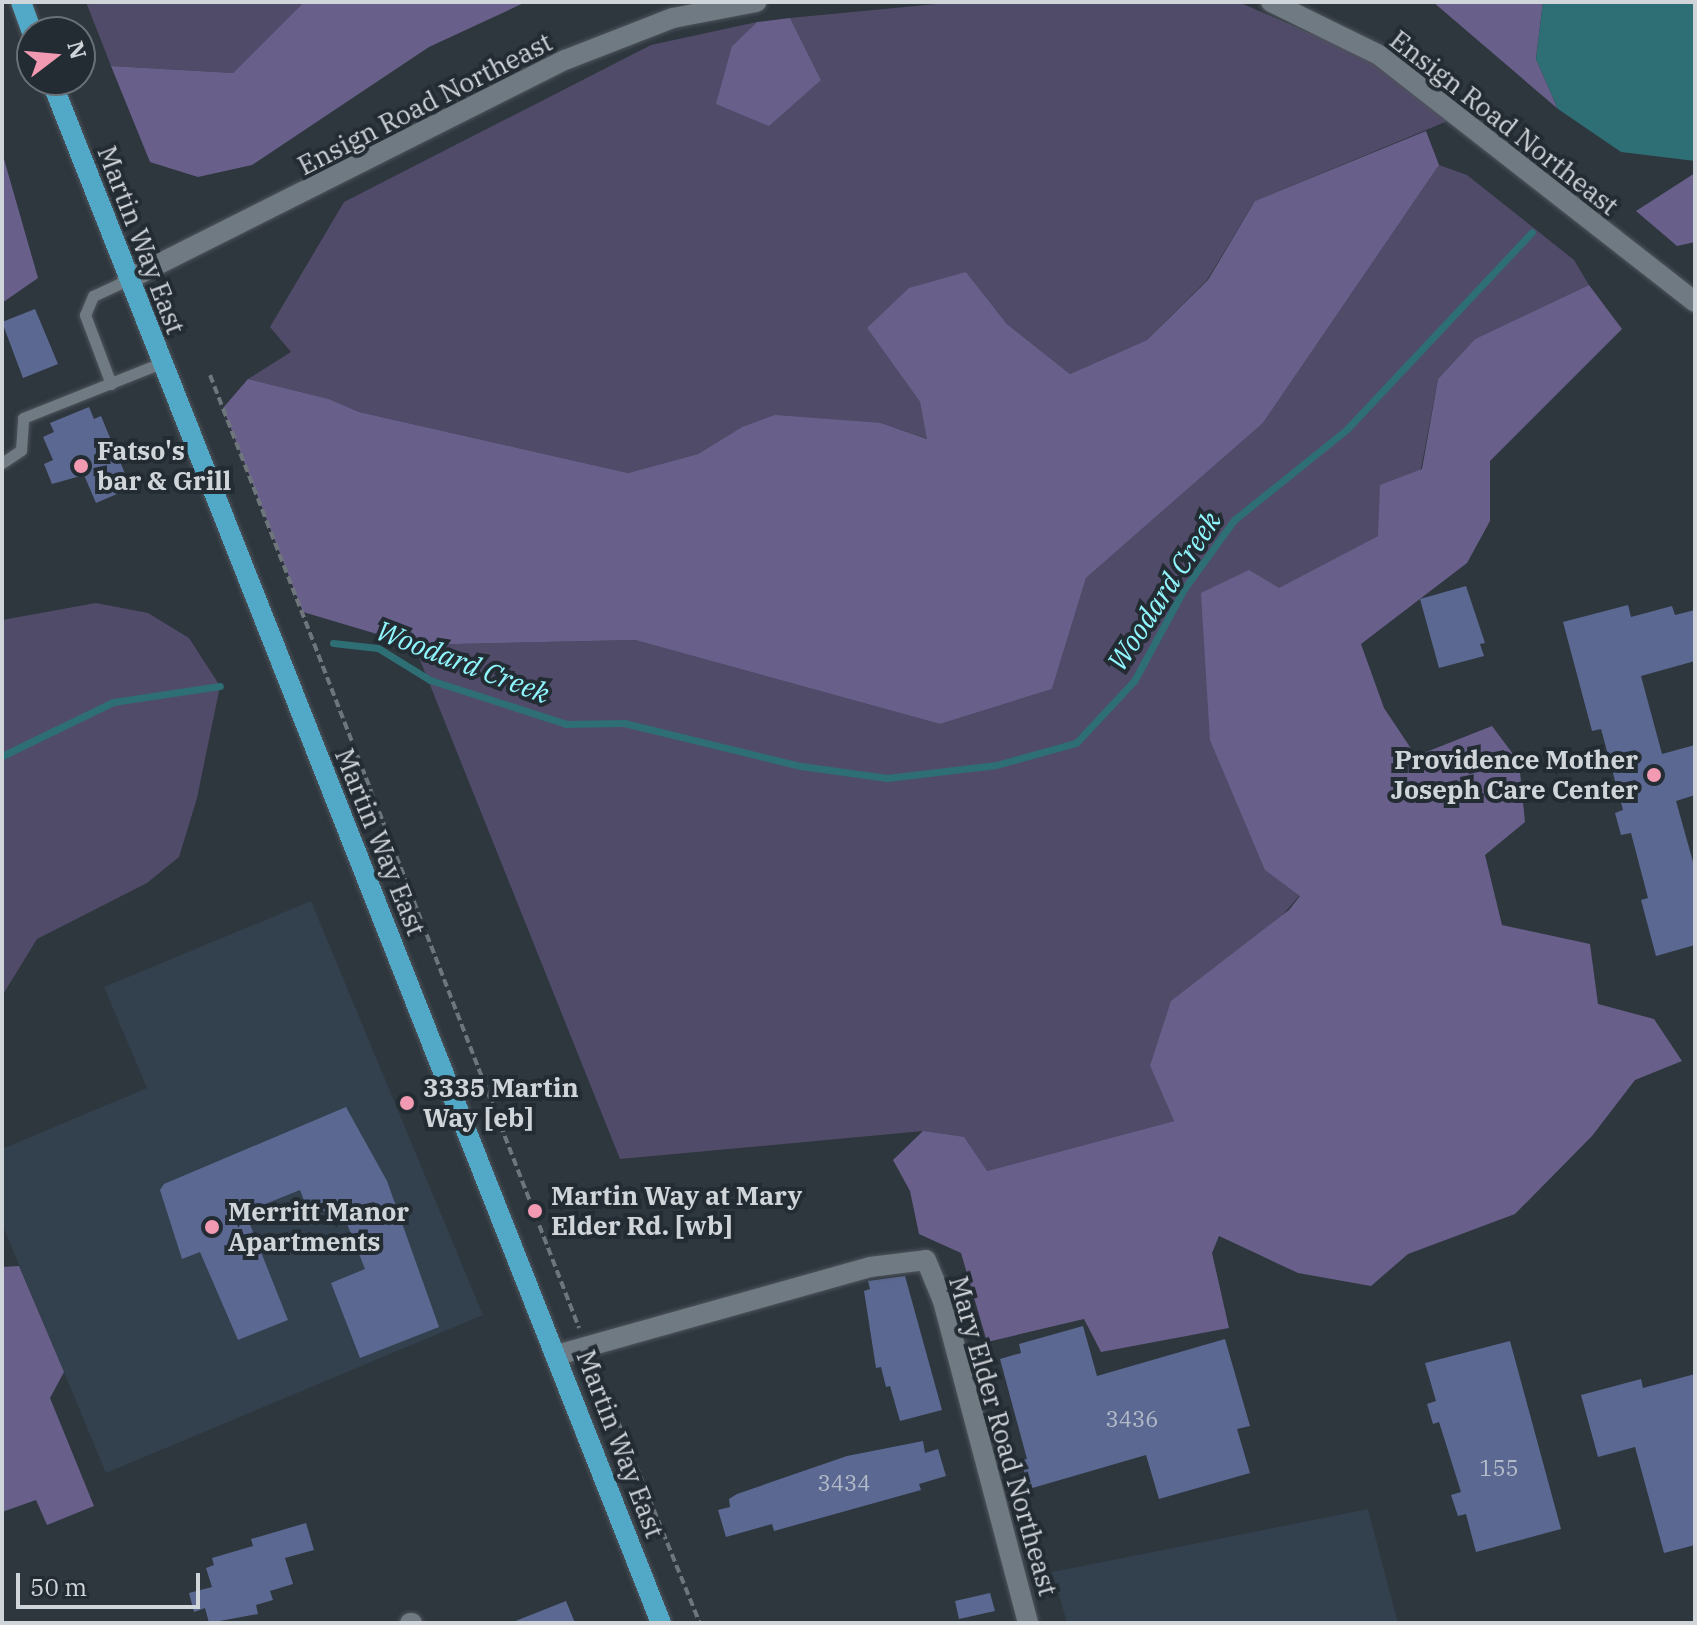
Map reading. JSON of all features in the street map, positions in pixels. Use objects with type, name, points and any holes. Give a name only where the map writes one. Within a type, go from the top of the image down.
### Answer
[{"type":"main road","name":"Martin Way East","points":[[57,96],[127,280],[661,1623]]},
{"type":"street","name":"Ensign Road Northeast","points":[[127,280],[565,60],[673,18],[756,2]]},
{"type":"street","name":"Ensign Road Northeast","points":[[1271,2],[1379,55],[1695,302]]},
{"type":"street","name":"Mary Elder Road Northeast","points":[[557,1355],[870,1267],[926,1260],[943,1301],[1028,1623]]},
{"type":"lane","points":[[111,384],[85,315],[93,296],[127,280]]},
{"type":"lane","points":[[2,463],[21,450],[23,418],[161,363]]},
{"type":"path","points":[[210,375],[526,1185],[557,1279],[700,1623]]},
{"type":"shaded area","points":[[86,2],[304,2],[233,73],[111,66],[96,28],[96,16],[91,16]]},
{"type":"shaded area","points":[[304,2],[526,2],[429,47],[252,165],[198,177],[150,162],[111,66],[233,73]]},
{"type":"shaded area","points":[[957,2],[1243,4],[1361,55],[1450,120],[1255,201],[1207,280],[1147,340],[1070,374],[1007,324],[966,272],[867,328],[920,402],[928,439],[881,423],[742,427],[698,454],[628,473],[359,412],[329,399],[248,379],[291,352],[270,327],[344,202],[651,45],[757,22],[732,46],[821,80],[790,18]]},
{"type":"shaded area","points":[[1433,2],[1543,2],[1536,59],[1558,109]]},
{"type":"shaded area","points":[[790,18],[821,80],[769,126],[716,104],[732,46],[757,22]]},
{"type":"shaded area","points":[[1426,131],[1439,165],[1263,423],[1086,578],[1052,689],[940,724],[635,640],[414,645],[303,612],[223,408],[248,379],[329,399],[359,412],[628,473],[698,454],[742,427],[775,415],[881,423],[927,439],[920,402],[867,328],[909,288],[966,272],[1007,324],[1070,374],[1147,340],[1208,280],[1255,201]]},
{"type":"shaded area","points":[[2,152],[38,278],[2,303]]},
{"type":"shaded area","points":[[1439,165],[1467,175],[1574,260],[1589,285],[1475,339],[1438,379],[1421,469],[1378,536],[1278,589],[1300,895],[1150,1066],[1174,1121],[987,1171],[923,1131],[620,1159],[414,645],[635,640],[940,724],[1052,689],[1086,578],[1263,423]]},
{"type":"shaded area","points":[[1695,173],[1695,242],[1677,246],[1636,211]]},
{"type":"shaded area","points":[[1589,285],[1622,329],[1490,461],[1490,521],[1467,563],[1361,644],[1384,708],[1416,756],[1492,726],[1519,762],[1525,822],[1485,855],[1502,925],[1590,944],[1598,1004],[1654,1019],[1682,1061],[1635,1080],[1592,1136],[1515,1214],[1408,1254],[1371,1286],[1298,1273],[1219,1236],[1212,1253],[1229,1328],[1101,1352],[1084,1319],[987,1342],[961,1253],[919,1234],[910,1191],[893,1160],[923,1131],[964,1137],[987,1171],[1174,1121],[1150,1066],[1171,1001],[1289,910],[1300,896],[1265,870],[1210,740],[1201,593],[1249,570],[1279,588],[1378,536],[1380,485],[1422,469],[1438,379],[1475,339]]},
{"type":"shaded area","points":[[96,603],[148,613],[189,638],[220,686],[197,798],[179,857],[147,883],[37,939],[2,996],[2,620]]},
{"type":"shaded area","points":[[311,901],[483,1315],[106,1473],[2,1224],[2,1149],[147,1088],[104,987]]},
{"type":"shaded area","points":[[19,1266],[64,1372],[50,1398],[94,1506],[47,1525],[36,1500],[2,1512],[2,1267]]},
{"type":"shaded area","points":[[1368,1509],[1398,1623],[1067,1623],[1052,1572]]},
{"type":"water","points":[[1543,2],[1695,2],[1695,161],[1621,152],[1558,109],[1536,59]]},
{"type":"building","points":[[35,309],[58,364],[23,378],[2,322]]},
{"type":"building","points":[[89,407],[94,419],[101,416],[131,488],[96,503],[84,475],[52,484],[44,464],[53,460],[43,437],[54,432],[50,423]]},
{"type":"building","points":[[1466,586],[1485,643],[1480,644],[1484,656],[1439,668],[1420,599]]},
{"type":"building","name":"Providence Mother Joseph Care Center","points":[[1628,605],[1631,617],[1672,606],[1675,615],[1695,610],[1695,661],[1641,676],[1662,754],[1695,745],[1695,795],[1676,801],[1695,869],[1695,945],[1656,956],[1641,900],[1648,898],[1631,833],[1621,835],[1615,813],[1623,810],[1601,729],[1592,731],[1563,622]]},
{"type":"building","name":"Merritt Manor Apartments","points":[[346,1107],[387,1181],[439,1327],[360,1358],[331,1283],[365,1269],[340,1206],[310,1216],[300,1190],[245,1212],[288,1320],[238,1340],[200,1252],[182,1259],[160,1190],[164,1184]]},
{"type":"building","points":[[905,1276],[942,1410],[900,1421],[890,1386],[886,1387],[881,1367],[876,1368],[864,1291],[870,1289],[868,1281]]},
{"type":"building","points":[[1083,1326],[1097,1376],[1225,1339],[1250,1426],[1237,1429],[1250,1473],[1159,1499],[1146,1455],[1029,1489],[1021,1460],[1027,1459],[1000,1359],[1021,1353],[1019,1344]]},
{"type":"building","points":[[1510,1341],[1561,1529],[1476,1552],[1466,1514],[1458,1516],[1451,1495],[1461,1492],[1439,1422],[1433,1424],[1427,1404],[1436,1401],[1425,1363]]},
{"type":"building","points":[[1695,1374],[1695,1545],[1664,1553],[1635,1447],[1598,1457],[1581,1395],[1641,1379],[1643,1388]]},
{"type":"building","points":[[923,1441],[925,1453],[938,1449],[946,1476],[919,1484],[921,1490],[774,1531],[772,1524],[726,1537],[718,1510],[730,1507],[729,1499],[737,1494],[847,1456]]},
{"type":"building","points":[[306,1523],[314,1550],[285,1558],[293,1584],[270,1591],[273,1600],[256,1605],[258,1614],[209,1623],[205,1608],[194,1612],[189,1593],[212,1587],[206,1568],[214,1565],[212,1558],[253,1546],[251,1539]]},
{"type":"building","points":[[990,1593],[995,1611],[959,1619],[955,1601]]},
{"type":"building","points":[[566,1601],[575,1623],[513,1623],[513,1622]]},
{"type":"waterway","name":"Woodard Creek","points":[[333,643],[378,648],[430,680],[566,724],[624,723],[801,766],[887,778],[996,765],[1076,743],[1134,681],[1184,589],[1234,520],[1347,429],[1532,232]]},
{"type":"waterway","name":"Woodard Creek","points":[[2,756],[113,702],[220,686]]},
{"type":"place","name":"Fatso's bar & Grill","points":[[81,466]]},
{"type":"place","name":"Providence Mother Joseph Care Center","points":[[1654,775]]},
{"type":"place","name":"3335 Martin Way [eb]","points":[[407,1103]]},
{"type":"place","name":"Martin Way at Mary Elder Rd. [wb]","points":[[535,1211]]},
{"type":"place","name":"Merritt Manor Apartments","points":[[212,1227]]}]
